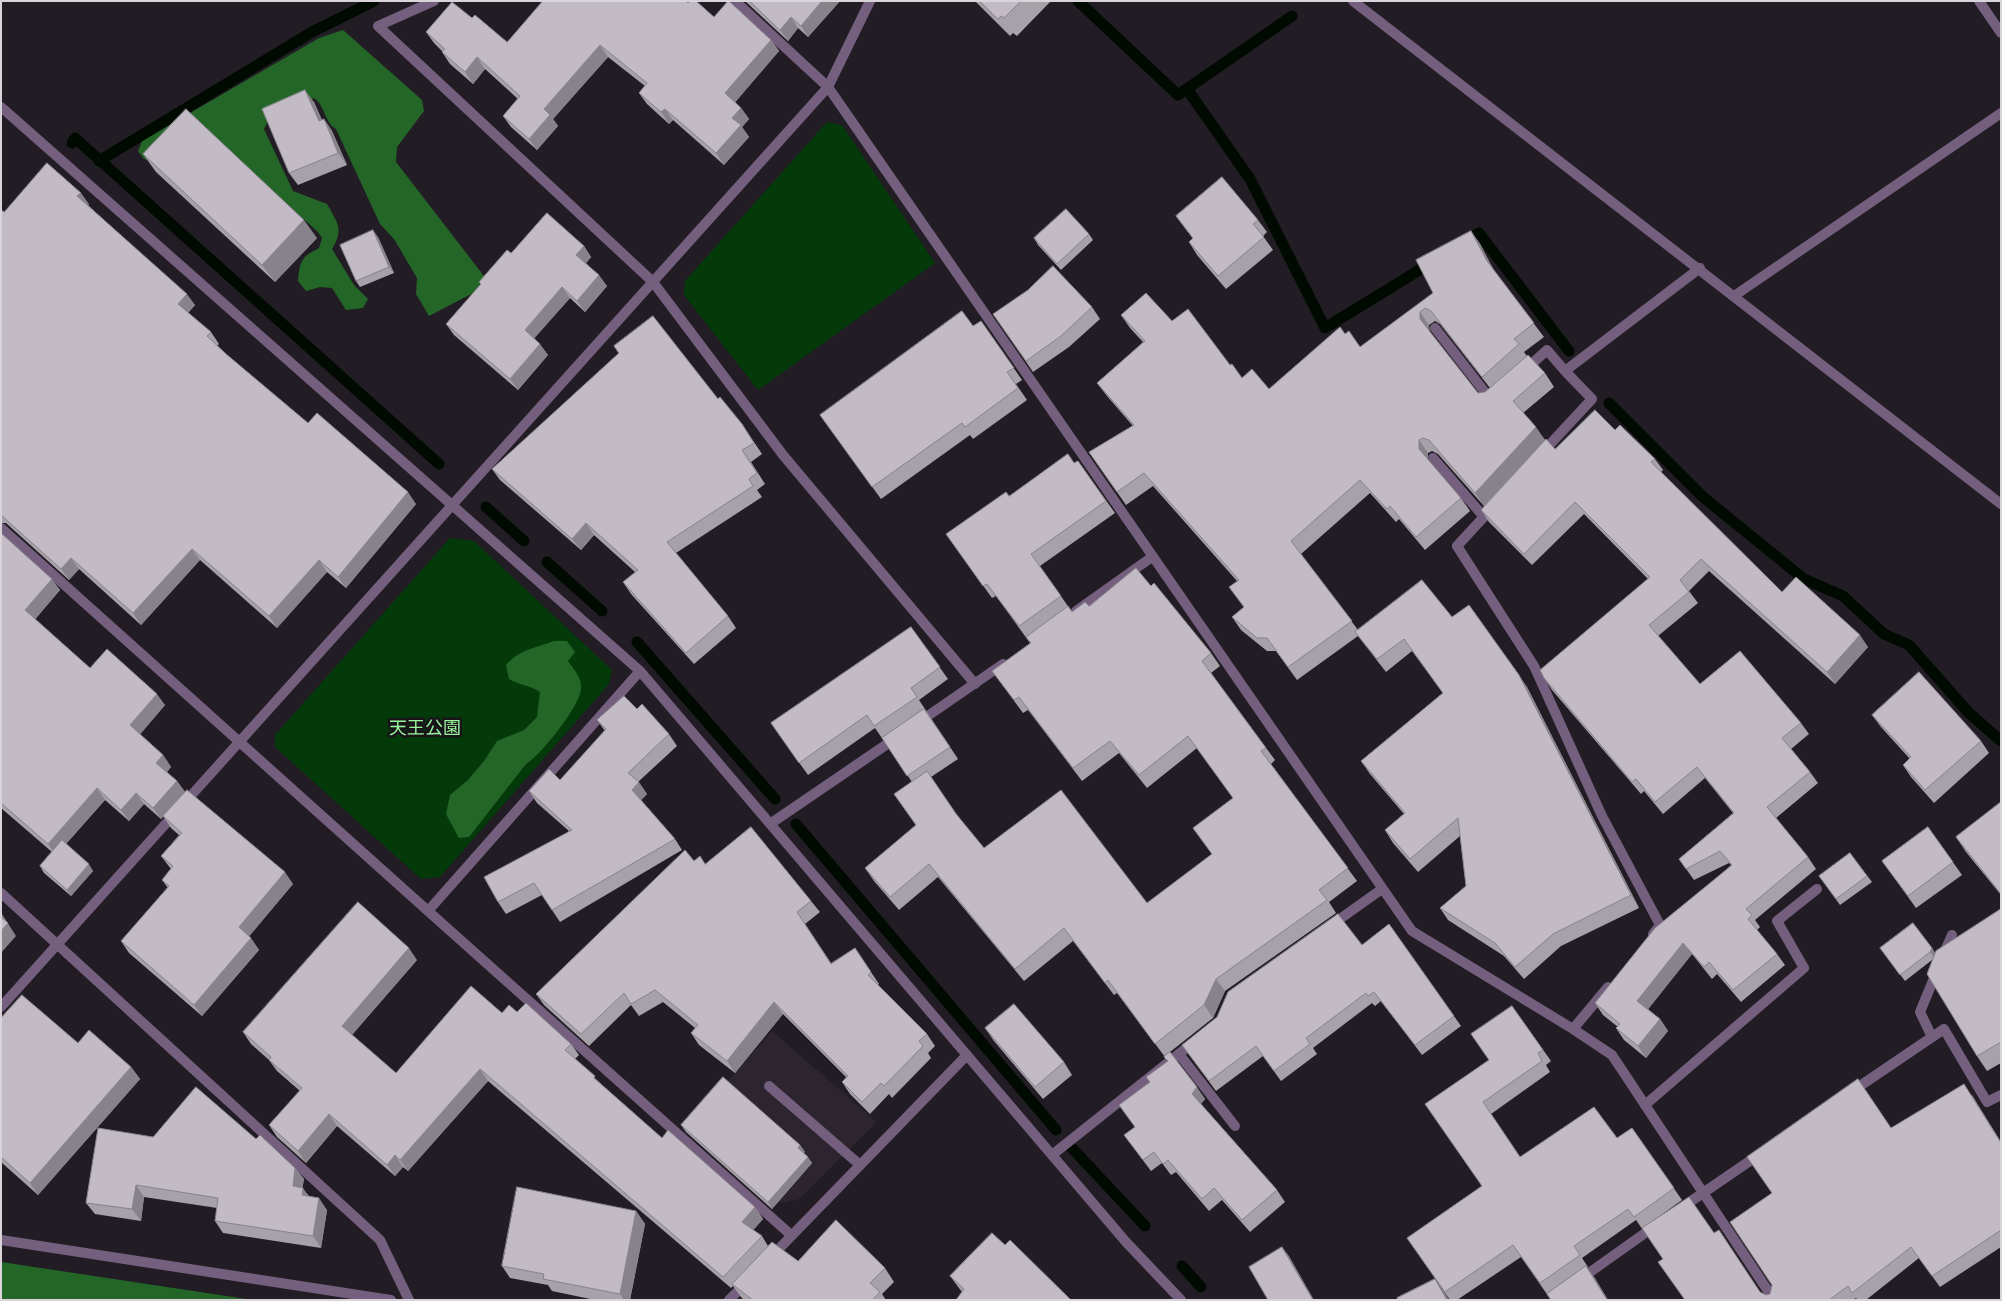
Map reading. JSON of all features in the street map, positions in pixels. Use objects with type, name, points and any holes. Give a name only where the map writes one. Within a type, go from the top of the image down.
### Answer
[{"type":"street","points":[[434,1],[378,26],[653,282],[783,455],[975,684]]},
{"type":"street","points":[[735,1],[828,87],[1412,932],[1574,1029],[1612,1055],[1774,1300]]},
{"type":"street","points":[[1,1007],[828,87],[870,1]]},
{"type":"street","points":[[1353,1],[1700,268],[2001,504]]},
{"type":"street","points":[[1979,1],[2001,33]]},
{"type":"street","points":[[1,107],[640,671],[1126,1242],[1181,1300]]},
{"type":"street","points":[[1734,296],[2001,113]]},
{"type":"street","points":[[1565,371],[1700,268]]},
{"type":"street","points":[[1435,328],[1490,400],[1498,394]]},
{"type":"street","points":[[1519,376],[1547,350],[1592,399],[1531,465]]},
{"type":"street","points":[[1433,458],[1484,517]]},
{"type":"street","points":[[1498,502],[1456,546],[1534,666],[1602,816],[1660,925],[1648,940]]},
{"type":"street","points":[[1,528],[791,1235]]},
{"type":"street","points":[[1064,620],[1152,557]]},
{"type":"street","points":[[770,824],[1015,655]]},
{"type":"street","points":[[428,911],[640,671]]},
{"type":"street","points":[[1318,935],[1382,889]]},
{"type":"street","points":[[1645,1105],[1804,968],[1777,921],[1817,889]]},
{"type":"street","points":[[1,893],[380,1240],[409,1300]]},
{"type":"street","points":[[1932,1037],[1920,1012],[1952,934]]},
{"type":"street","points":[[1574,1029],[1617,977]]},
{"type":"street","points":[[1842,1098],[1944,1029],[1987,1102],[2001,1095]]},
{"type":"street","points":[[1052,1155],[1205,1032]]},
{"type":"street","points":[[1179,1054],[1235,1126]]},
{"type":"street","points":[[729,1300],[967,1056]]},
{"type":"street","points":[[769,1086],[860,1165]]},
{"type":"street","points":[[1567,1289],[1769,1148]]},
{"type":"street","points":[[1,1240],[391,1300]]},
{"type":"shaded area","points":[[772,1031],[877,1122],[799,1199],[782,1203],[691,1123]]},
{"type":"green space","points":[[343,30],[422,100],[424,111],[397,147],[396,162],[487,280],[477,291],[429,316],[416,294],[417,278],[394,239],[380,224],[336,129],[329,122],[318,101],[314,98],[270,117],[264,129],[293,191],[327,204],[339,231],[332,249],[354,285],[368,299],[363,308],[346,310],[332,288],[320,287],[306,291],[298,281],[301,264],[308,254],[319,248],[322,238],[318,232],[201,126],[151,161],[144,159],[138,151],[142,141],[319,38]]},
{"type":"green space","points":[[827,122],[842,125],[935,263],[758,390],[684,295],[685,281]]},
{"type":"green space","name":"天王公園","points":[[450,538],[474,541],[612,670],[609,684],[440,877],[421,879],[275,747],[275,735]]},
{"type":"green space","points":[[554,641],[567,641],[575,652],[568,661],[580,681],[579,697],[559,730],[541,751],[526,764],[469,837],[459,838],[446,814],[450,795],[468,780],[484,761],[497,741],[524,730],[537,717],[540,692],[509,679],[506,665],[523,652]]},
{"type":"green space","points":[[1,1262],[253,1300],[1,1300]]},
{"type":"building","points":[[543,1],[686,1],[688,3],[696,1],[714,17],[729,1],[771,40],[725,93],[741,108],[732,118],[741,125],[716,153],[665,109],[661,112],[639,93],[647,83],[600,45],[544,109],[550,115],[529,139],[503,116],[520,96],[477,57],[465,72],[442,52],[445,49],[426,32],[452,2],[472,18],[475,15],[507,42]]},
{"type":"building","points":[[750,1],[822,1],[801,26],[791,17],[780,30]]},
{"type":"building","points":[[980,1],[1021,1],[1004,18],[1001,16],[998,19]]},
{"type":"building","points":[[305,90],[319,121],[324,119],[338,153],[289,173],[262,109]]},
{"type":"building","points":[[186,109],[304,220],[262,265],[143,154]]},
{"type":"building","points":[[47,163],[81,193],[77,196],[187,294],[178,304],[211,332],[207,336],[226,354],[308,423],[317,413],[408,492],[338,577],[319,560],[269,616],[192,549],[133,613],[71,558],[61,569],[1,515],[1,210],[4,212]]},
{"type":"building","points":[[1222,177],[1258,220],[1253,224],[1264,237],[1218,276],[1189,242],[1193,238],[1176,216]]},
{"type":"building","points":[[1066,209],[1089,234],[1057,264],[1034,238]]},
{"type":"building","points":[[547,213],[584,246],[576,255],[599,275],[577,301],[562,287],[525,330],[540,344],[510,379],[446,324],[481,284],[479,282],[507,250],[511,253]]},
{"type":"building","points":[[373,230],[389,267],[356,281],[340,245]]},
{"type":"building","points":[[1471,231],[1487,261],[1534,323],[1514,339],[1519,344],[1482,377],[1431,311],[1425,308],[1420,312],[1420,319],[1478,393],[1485,392],[1528,355],[1545,373],[1513,401],[1536,427],[1475,493],[1429,440],[1423,438],[1419,440],[1419,449],[1461,498],[1416,537],[1390,506],[1387,509],[1360,480],[1291,541],[1352,621],[1288,667],[1267,638],[1257,638],[1232,617],[1244,607],[1229,587],[1239,580],[1144,473],[1117,492],[1089,452],[1134,425],[1097,383],[1145,341],[1121,315],[1146,293],[1172,321],[1188,309],[1242,378],[1252,369],[1269,389],[1340,327],[1345,334],[1349,331],[1360,347],[1433,293],[1416,260]]},
{"type":"building","points":[[1053,266],[1092,307],[1061,336],[1026,361],[993,314],[1028,290]]},
{"type":"building","points":[[962,311],[973,326],[981,321],[1014,368],[1007,372],[1018,388],[965,427],[962,423],[872,487],[820,415]]},
{"type":"building","points":[[653,316],[718,399],[720,397],[742,424],[754,443],[742,450],[757,473],[749,479],[753,486],[667,542],[728,616],[686,653],[623,582],[638,570],[586,523],[572,539],[492,469],[619,353],[614,346]]},
{"type":"building","points":[[1595,410],[1615,430],[1620,425],[1655,459],[1651,462],[1782,592],[1796,577],[1860,635],[1827,672],[1701,559],[1680,580],[1689,592],[1649,625],[1700,684],[1740,651],[1801,723],[1782,738],[1810,772],[1767,807],[1808,857],[1746,909],[1752,915],[1748,919],[1777,954],[1733,990],[1709,962],[1704,967],[1683,943],[1637,1001],[1660,1019],[1638,1046],[1616,1028],[1620,1024],[1595,1003],[1655,928],[1732,865],[1720,851],[1686,869],[1679,859],[1734,813],[1697,767],[1655,802],[1636,779],[1632,782],[1544,678],[1540,670],[1650,577],[1575,502],[1524,554],[1481,510],[1546,439],[1555,449]]},
{"type":"building","points":[[1068,454],[1074,463],[1078,461],[1106,501],[1031,554],[1061,596],[1019,626],[987,584],[983,586],[946,534],[1006,492],[1009,496]]},
{"type":"building","points":[[1,533],[52,579],[25,610],[90,668],[107,649],[157,694],[130,725],[163,755],[156,763],[177,781],[153,808],[136,793],[121,810],[97,788],[48,844],[1,803]]},
{"type":"building","points":[[1136,568],[1151,586],[1154,583],[1211,653],[1202,661],[1266,748],[1261,751],[1348,868],[1319,890],[1327,900],[1216,979],[1204,1005],[1155,1044],[1108,980],[1105,983],[1064,928],[1015,969],[929,864],[890,897],[865,868],[916,825],[894,794],[927,771],[956,814],[984,848],[1061,790],[1147,903],[1212,854],[1193,828],[1233,798],[1188,736],[1139,775],[1110,741],[1073,768],[1019,697],[1014,700],[992,671],[1031,643],[1026,637],[1068,606],[1072,612],[1085,602],[1089,606]]},
{"type":"building","points":[[1422,580],[1452,617],[1469,605],[1519,675],[1631,895],[1553,934],[1515,967],[1495,943],[1440,908],[1466,886],[1458,818],[1410,859],[1385,830],[1405,813],[1361,761],[1443,693],[1404,639],[1377,659],[1355,632]]},
{"type":"building","points":[[911,627],[940,667],[911,688],[917,697],[874,726],[867,715],[799,763],[771,723]]},
{"type":"building","points":[[1919,672],[1981,741],[1925,790],[1903,765],[1911,757],[1872,715]]},
{"type":"building","points":[[624,696],[637,709],[642,704],[669,734],[628,773],[639,782],[632,790],[675,839],[552,910],[534,883],[498,902],[484,877],[572,830],[529,791],[549,769],[560,780],[606,729],[597,720]]},
{"type":"building","points":[[924,709],[950,747],[907,776],[882,738]]},
{"type":"building","points":[[187,790],[285,872],[239,927],[251,938],[194,1005],[121,941],[169,886],[162,880],[173,866],[161,856],[182,833],[163,816]]},
{"type":"building","points":[[2001,802],[2001,894],[1956,837]]},
{"type":"building","points":[[751,827],[811,901],[797,912],[831,964],[855,948],[871,972],[868,975],[927,1034],[919,1041],[923,1046],[884,1086],[881,1083],[862,1102],[842,1082],[848,1076],[774,1002],[727,1061],[691,1033],[698,1025],[655,990],[631,1004],[624,993],[581,1034],[536,994],[685,850],[694,861],[700,856],[705,864]]},
{"type":"building","points":[[1928,827],[1953,862],[1908,896],[1882,861]]},
{"type":"building","points":[[62,840],[89,864],[67,890],[40,866]]},
{"type":"building","points":[[1850,853],[1867,876],[1836,899],[1819,876]]},
{"type":"building","points":[[358,902],[409,948],[342,1026],[396,1073],[471,986],[502,1013],[509,1005],[517,1012],[526,1003],[571,1044],[565,1050],[595,1076],[594,1078],[662,1138],[668,1130],[755,1207],[742,1222],[762,1236],[723,1277],[480,1069],[400,1160],[395,1155],[387,1165],[329,1114],[298,1151],[269,1125],[302,1088],[269,1060],[271,1057],[243,1032]]},
{"type":"building","points":[[2001,909],[2001,1042],[1977,1056],[1927,974],[1936,951]]},
{"type":"building","points":[[1338,914],[1362,945],[1389,924],[1454,1016],[1415,1045],[1374,992],[1368,996],[1366,993],[1306,1038],[1310,1044],[1274,1071],[1256,1046],[1209,1081],[1182,1045],[1217,1017],[1228,992]]},
{"type":"building","points":[[1,917],[8,923],[1,931]]},
{"type":"building","points":[[1913,923],[1932,948],[1930,952],[1900,975],[1880,948]]},
{"type":"building","points":[[22,995],[78,1043],[89,1030],[131,1067],[30,1183],[1,1157],[1,1018]]},
{"type":"building","points":[[1014,1004],[1064,1062],[1035,1087],[985,1028]]},
{"type":"building","points":[[1512,1006],[1543,1050],[1538,1053],[1542,1061],[1483,1102],[1520,1157],[1594,1107],[1617,1138],[1632,1128],[1674,1188],[1634,1217],[1628,1209],[1574,1246],[1580,1255],[1540,1283],[1513,1245],[1445,1292],[1407,1238],[1482,1186],[1425,1104],[1489,1060],[1471,1034]]},
{"type":"building","points":[[1170,1052],[1197,1087],[1192,1094],[1277,1190],[1242,1220],[1214,1188],[1202,1199],[1168,1160],[1163,1164],[1154,1152],[1143,1160],[1124,1135],[1135,1127],[1119,1105],[1150,1082],[1146,1077],[1168,1061],[1164,1057]]},
{"type":"building","points":[[723,1077],[800,1145],[798,1148],[808,1157],[768,1202],[681,1125]]},
{"type":"building","points":[[1858,1079],[1891,1128],[1964,1084],[2001,1143],[2001,1230],[1932,1276],[1911,1247],[1852,1293],[1848,1286],[1829,1300],[1685,1300],[1658,1262],[1663,1259],[1642,1228],[1689,1197],[1714,1233],[1719,1230],[1760,1292],[1766,1295],[1770,1294],[1772,1285],[1730,1222],[1772,1193],[1747,1157]]},
{"type":"building","points":[[196,1087],[256,1139],[260,1135],[295,1168],[293,1186],[303,1188],[302,1195],[319,1198],[313,1236],[215,1221],[218,1198],[136,1185],[132,1209],[86,1203],[98,1128],[153,1137]]},
{"type":"building","points":[[517,1187],[636,1211],[620,1294],[543,1279],[544,1274],[502,1266]]},
{"type":"building","points":[[836,1220],[885,1268],[870,1283],[880,1292],[872,1300],[753,1300],[732,1284],[772,1242],[798,1261]]},
{"type":"building","points":[[992,1233],[1005,1245],[1010,1240],[1071,1300],[956,1300],[964,1289],[950,1276]]},
{"type":"building","points":[[1282,1247],[1313,1300],[1268,1300],[1249,1267]]},
{"type":"building","points":[[1586,1266],[1607,1300],[1551,1300],[1547,1294]]},
{"type":"building","points":[[1435,1279],[1447,1300],[1398,1300],[1397,1298]]},
{"type":"waterway","points":[[99,161],[312,32],[374,1]]},
{"type":"waterway","points":[[1078,1],[1178,95],[1292,16]]},
{"type":"waterway","points":[[1187,89],[1250,179],[1325,328],[1434,261]]},
{"type":"waterway","points":[[72,143],[75,138],[439,464]]},
{"type":"waterway","points":[[1462,243],[1479,233],[1569,351]]},
{"type":"waterway","points":[[1609,403],[1703,497],[1804,579],[1843,596],[1884,634],[1909,645],[1969,713],[2001,741]]},
{"type":"waterway","points":[[486,507],[524,541]]},
{"type":"waterway","points":[[547,562],[602,611]]},
{"type":"waterway","points":[[637,642],[775,799]]},
{"type":"waterway","points":[[796,824],[1056,1130]]},
{"type":"waterway","points":[[1071,1147],[1145,1226]]},
{"type":"waterway","points":[[1182,1266],[1201,1287]]}]
